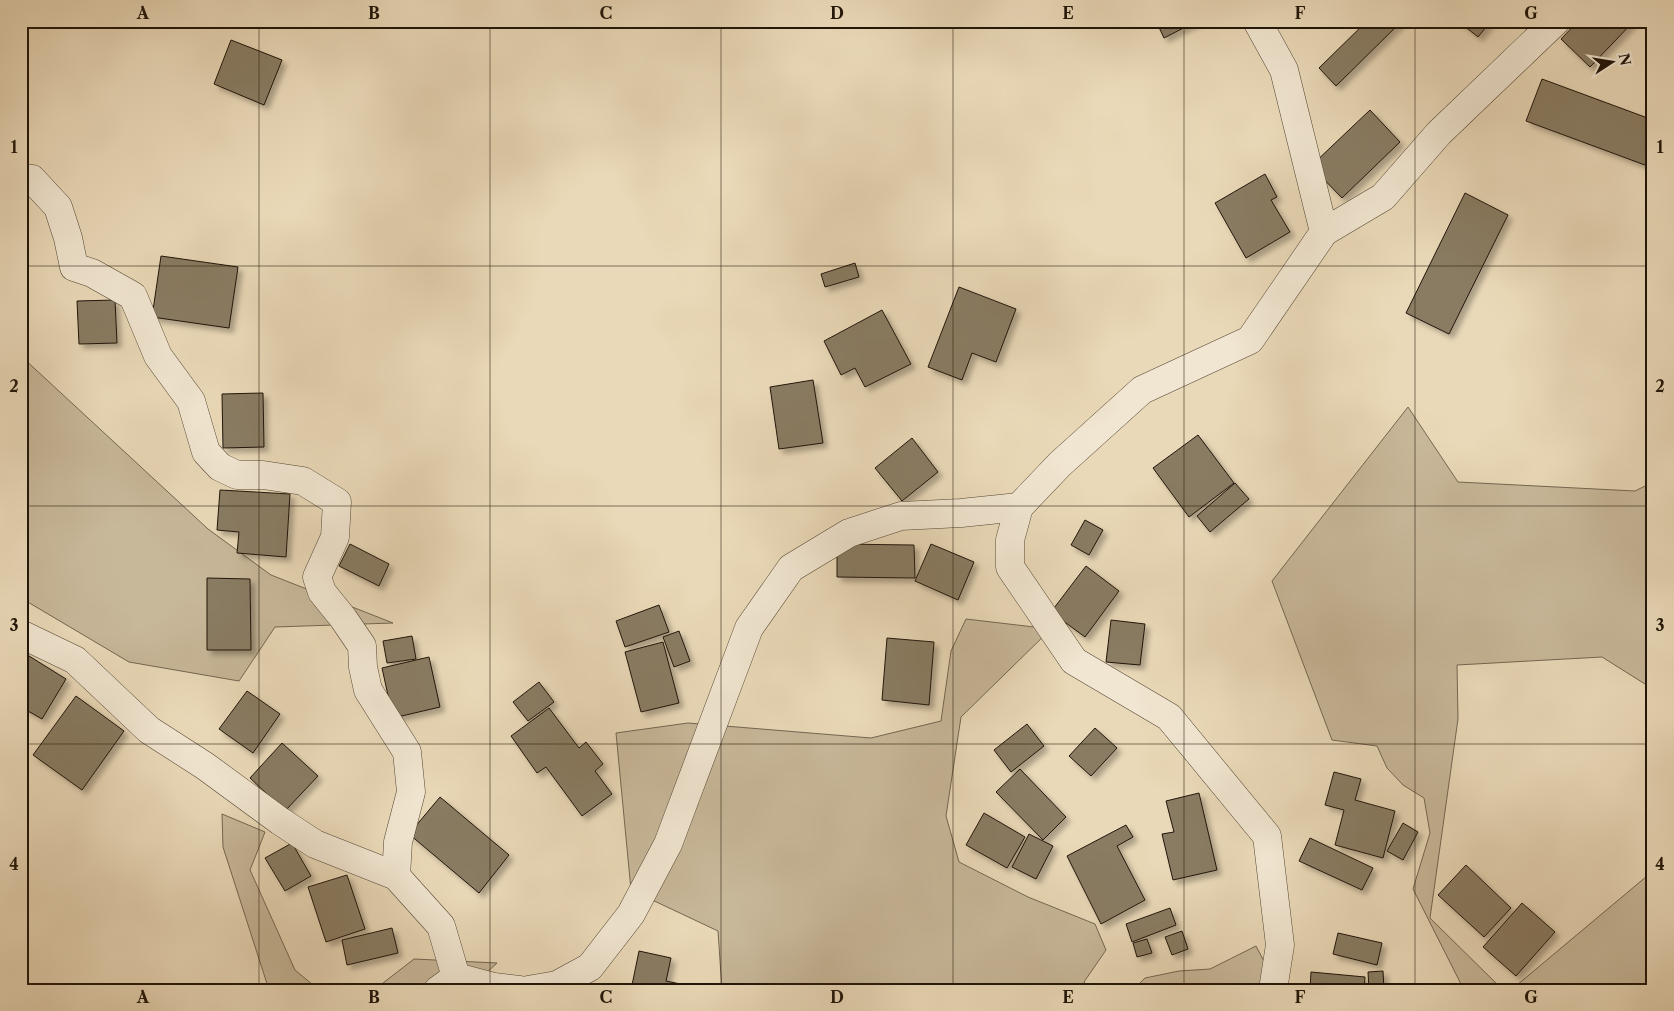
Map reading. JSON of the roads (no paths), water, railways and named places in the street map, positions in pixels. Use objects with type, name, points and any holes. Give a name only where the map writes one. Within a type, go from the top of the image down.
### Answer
[{"type":"street","points":[[1257,21],[1284,70],[1324,232]]},
{"type":"street","points":[[1273,990],[1280,945],[1267,836],[1169,717],[1074,661],[1010,566],[1010,540],[1019,507],[1060,464],[1142,390],[1250,340],[1324,232],[1383,197],[1439,133],[1556,21]]},
{"type":"street","points":[[21,178],[32,179],[58,207],[68,238],[74,267],[92,273],[133,296],[158,356],[191,401],[206,452],[220,467],[237,475],[303,481],[338,502],[335,537],[317,577],[322,592],[362,646],[363,667],[368,690],[407,752],[412,792],[398,842],[396,876]]},
{"type":"street","points":[[528,990],[557,985],[590,967],[631,914],[668,844],[749,628],[791,568],[849,533],[901,516],[961,513],[1019,507]]},
{"type":"street","points":[[21,634],[75,660],[149,730],[205,766],[315,844],[396,876],[441,926],[447,983],[519,990]]}]
